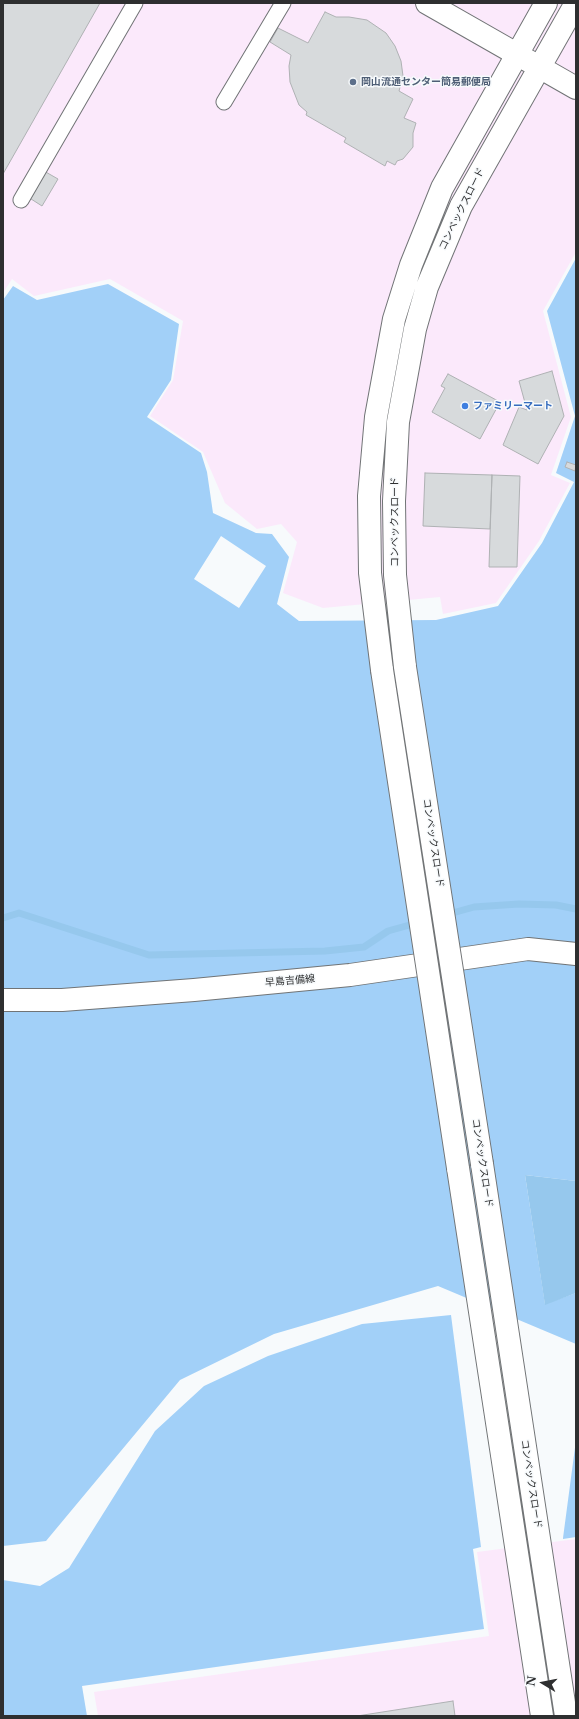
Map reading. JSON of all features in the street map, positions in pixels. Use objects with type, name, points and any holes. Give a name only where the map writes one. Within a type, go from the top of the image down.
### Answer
[{"type":"street","points":[[427,3],[576,88]]},
{"type":"street","points":[[542,1716],[382,670],[370,574],[369,496],[376,417],[388,344],[411,265],[440,195],[546,3]]},
{"type":"street","name":"コンベックスロード","points":[[566,1716],[405,667],[395,575],[394,501],[398,422],[415,329],[427,287],[461,206],[576,3]]},
{"type":"street","name":"早島吉備線","points":[[3,1000],[62,1000],[194,990],[342,976],[528,949],[576,954]]},
{"type":"lane","points":[[21,200],[135,3]]},
{"type":"lane","points":[[224,102],[283,3]]},
{"type":"shaded area","points":[[3,3],[576,3],[576,252],[543,311],[571,417],[551,475],[570,483],[539,541],[496,603],[443,614],[440,597],[323,608],[283,593],[297,542],[281,524],[257,529],[225,503],[203,452],[150,416],[173,380],[183,321],[110,279],[34,296],[12,279],[3,293]]},
{"type":"shaded area","points":[[576,258],[576,1181],[525,1175],[545,1304],[576,1293],[576,1344],[438,1286],[274,1334],[180,1380],[46,1541],[3,1546],[3,300],[13,286],[37,300],[108,284],[179,324],[171,380],[147,417],[201,453],[207,472],[213,513],[256,533],[272,534],[289,557],[277,604],[299,621],[436,620],[498,606],[542,543],[574,482],[556,473],[575,416],[547,311]],"holes":[[[221,536],[266,566],[239,608],[194,579]]]},
{"type":"shaded area","points":[[525,1175],[576,1181],[576,1293],[545,1305]]},
{"type":"shaded area","points":[[451,1315],[481,1547],[473,1549],[484,1629],[82,1686],[87,1716],[3,1716],[3,1580],[40,1586],[69,1568],[155,1431],[204,1386],[268,1356],[362,1324]]},
{"type":"shaded area","points":[[576,1440],[576,1537],[563,1539],[563,1538]]},
{"type":"shaded area","points":[[576,1539],[576,1716],[98,1716],[94,1692],[489,1636],[477,1552]]},
{"type":"building","points":[[3,3],[100,3],[3,174]]},
{"type":"building","points":[[325,12],[336,17],[349,17],[367,20],[386,33],[395,46],[401,61],[403,76],[399,91],[413,99],[404,118],[416,123],[413,133],[413,147],[403,159],[397,161],[395,165],[387,161],[385,166],[344,142],[346,138],[306,115],[307,112],[299,105],[290,82],[289,66],[291,55],[270,42],[278,28],[308,43]]},
{"type":"building","points":[[44,171],[58,179],[42,206],[28,197]]},
{"type":"building","points":[[552,371],[564,416],[538,464],[503,445],[519,407],[527,410],[519,381]]},
{"type":"building","points":[[448,374],[500,402],[480,439],[432,412],[445,388],[441,386]]},
{"type":"building","points":[[567,462],[576,465],[575,471],[565,467]]},
{"type":"building","points":[[425,473],[492,475],[490,529],[423,526]]},
{"type":"building","points":[[492,475],[520,476],[517,567],[489,567]]},
{"type":"building","points":[[453,1701],[455,1716],[357,1716]]},
{"type":"waterway","points":[[3,918],[19,913],[149,955],[325,951],[364,947],[388,931],[474,907],[519,904],[556,905],[576,909]]},
{"type":"place","name":"岡山流通センター簡易郵便局","points":[[353,82]]},
{"type":"place","name":"ファミリーマート","points":[[465,406]]}]
